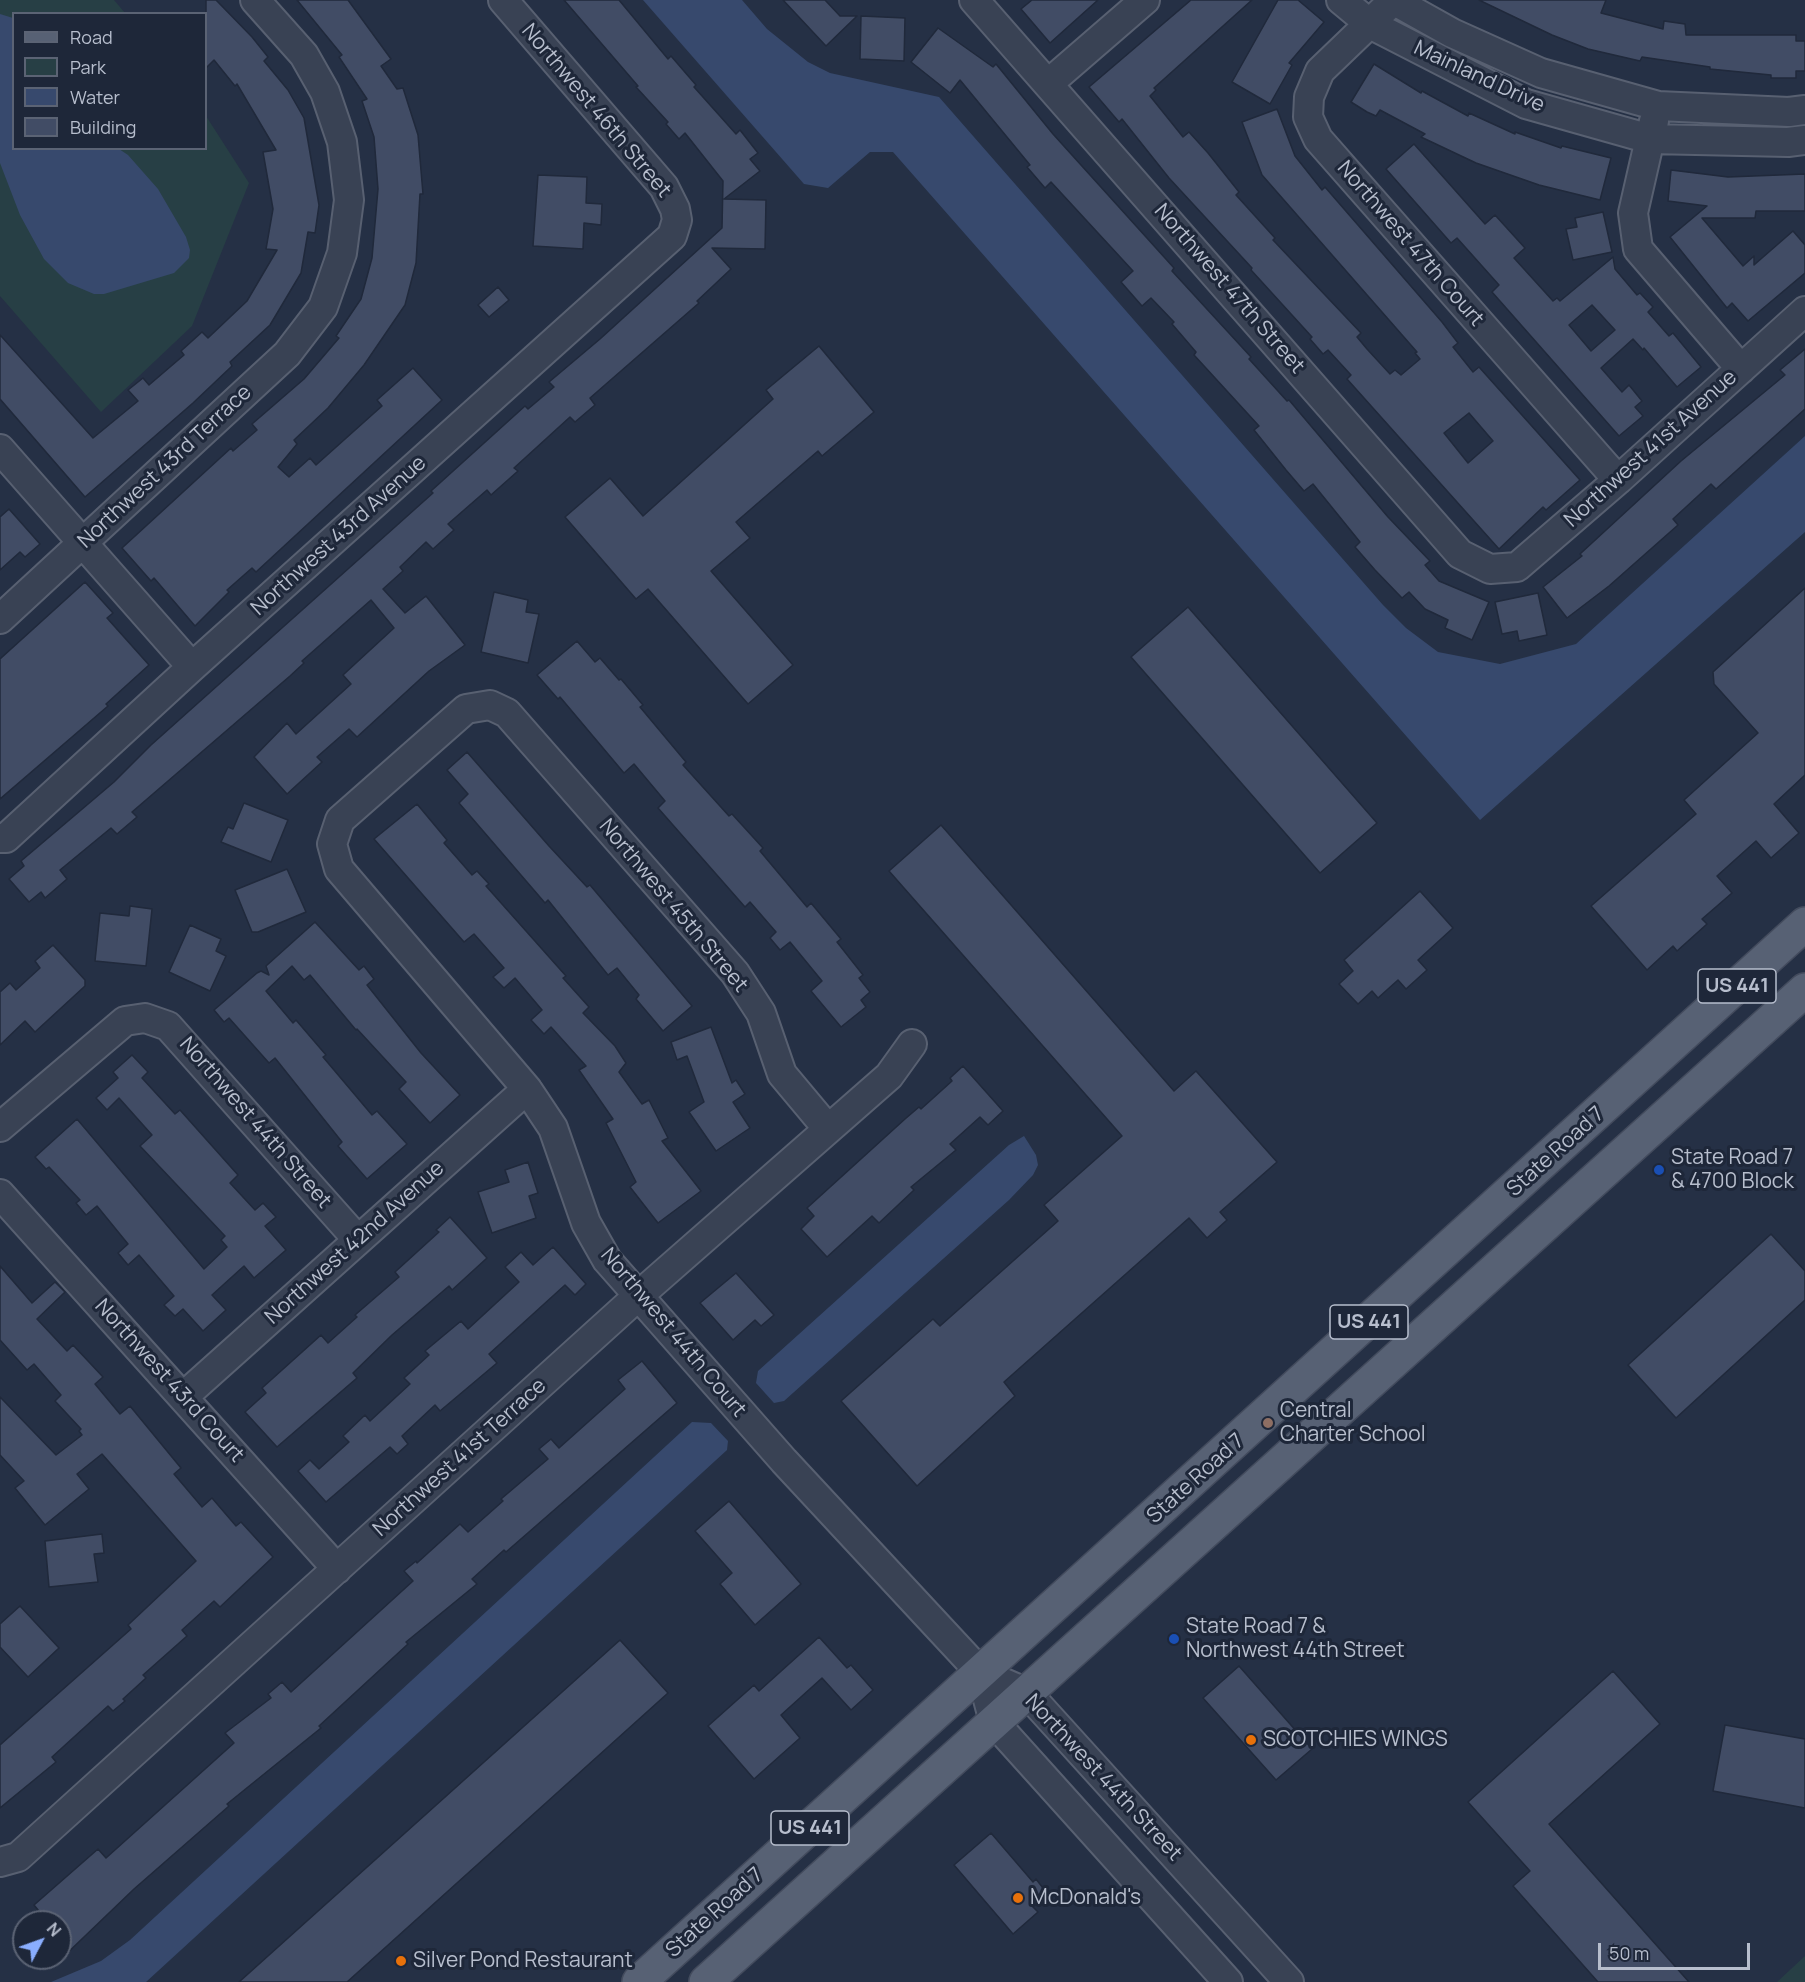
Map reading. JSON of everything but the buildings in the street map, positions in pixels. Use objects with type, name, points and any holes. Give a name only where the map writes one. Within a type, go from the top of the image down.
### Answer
[{"type":"main road","name":"State Road 7","points":[[639,1982],[1805,924]]},
{"type":"main road","name":"US 441","points":[[706,1982],[1805,990]]},
{"type":"street","name":"Northwest 43rd Terrace","points":[[0,619],[287,354],[323,307],[342,253],[349,200],[342,141],[325,92],[304,55],[255,0]]},
{"type":"street","name":"Northwest 46th Street","points":[[503,0],[664,187],[675,209],[676,228]]},
{"type":"street","name":"Northwest 47th Street","points":[[974,0],[1460,554],[1490,569]]},
{"type":"street","points":[[1049,83],[1145,0]]},
{"type":"street","name":"Mainland Drive","points":[[1341,0],[1370,24],[1526,104],[1650,140],[1788,142],[1805,140]]},
{"type":"street","name":"Mainland Drive","points":[[1393,0],[1452,33],[1541,73],[1658,106],[1790,112],[1805,110]]},
{"type":"street","name":"Northwest 47th Court","points":[[1393,0],[1320,71],[1309,97],[1308,117],[1318,140],[1618,480]]},
{"type":"street","points":[[1658,106],[1633,213],[1638,249],[1741,369]]},
{"type":"street","name":"Northwest 43rd Avenue","points":[[0,838],[6,838],[192,667],[661,248],[676,228]]},
{"type":"street","name":"Northwest 41st Avenue","points":[[1490,569],[1517,567],[1618,480],[1805,311]]},
{"type":"street","points":[[0,449],[192,667]]},
{"type":"street","name":"Northwest 44th Court","points":[[490,705],[466,709],[340,820],[332,844],[339,869],[527,1089],[553,1128],[586,1224],[607,1260],[784,1461],[981,1673]]},
{"type":"street","name":"Northwest 45th Street","points":[[490,705],[507,713],[735,973],[760,1013],[782,1074],[828,1128]]},
{"type":"street","name":"Northwest 44th Street","points":[[0,1127],[125,1021],[145,1018],[168,1026],[358,1240]]},
{"type":"street","name":"Northwest 41st Terrace","points":[[0,1862],[18,1857],[638,1297],[889,1076],[912,1044]]},
{"type":"street","name":"Northwest 42nd Avenue","points":[[183,1397],[527,1089]]},
{"type":"street","name":"Northwest 43rd Court","points":[[0,1194],[337,1569]]},
{"type":"street","name":"Northwest 44th Street","points":[[981,1673],[1028,1693],[1289,1982]]},
{"type":"street","name":"Northwest 44th Street","points":[[981,1673],[994,1722],[1228,1982]]},
{"type":"green space","points":[[0,0],[114,0],[124,12],[12,12],[12,150],[207,150],[207,118],[249,183],[192,326],[101,412],[0,296]]},
{"type":"green space","points":[[1805,1956],[1805,1982],[1777,1982]]},
{"type":"water","points":[[643,0],[742,0],[767,29],[808,62],[830,73],[939,97],[1383,605],[1406,628],[1438,652],[1500,664],[1576,644],[1805,436],[1805,532],[1480,820],[893,152],[870,152],[828,188],[804,184]]},
{"type":"water","points":[[0,14],[12,18],[12,150],[120,150],[128,155],[158,189],[186,237],[190,250],[189,258],[174,273],[104,294],[94,294],[68,283],[44,259],[20,215],[0,163]]},
{"type":"water","points":[[1024,1136],[1036,1155],[1038,1165],[1033,1175],[1009,1200],[784,1401],[774,1403],[756,1383],[758,1371],[1009,1145]]},
{"type":"water","points":[[692,1422],[711,1423],[728,1441],[727,1450],[146,1982],[51,1982],[101,1961],[130,1940]]},
{"type":"place","name":"State Road 7 & 4700 Block","points":[[1659,1170]]},
{"type":"place","name":"Central Charter School","points":[[1268,1423]]},
{"type":"place","name":"State Road 7 & Northwest 44th Street","points":[[1174,1639]]},
{"type":"place","name":"SCOTCHIES WINGS","points":[[1251,1740]]},
{"type":"place","name":"McDonald's","points":[[1018,1898]]},
{"type":"place","name":"Silver Pond Restaurant","points":[[401,1961]]}]
